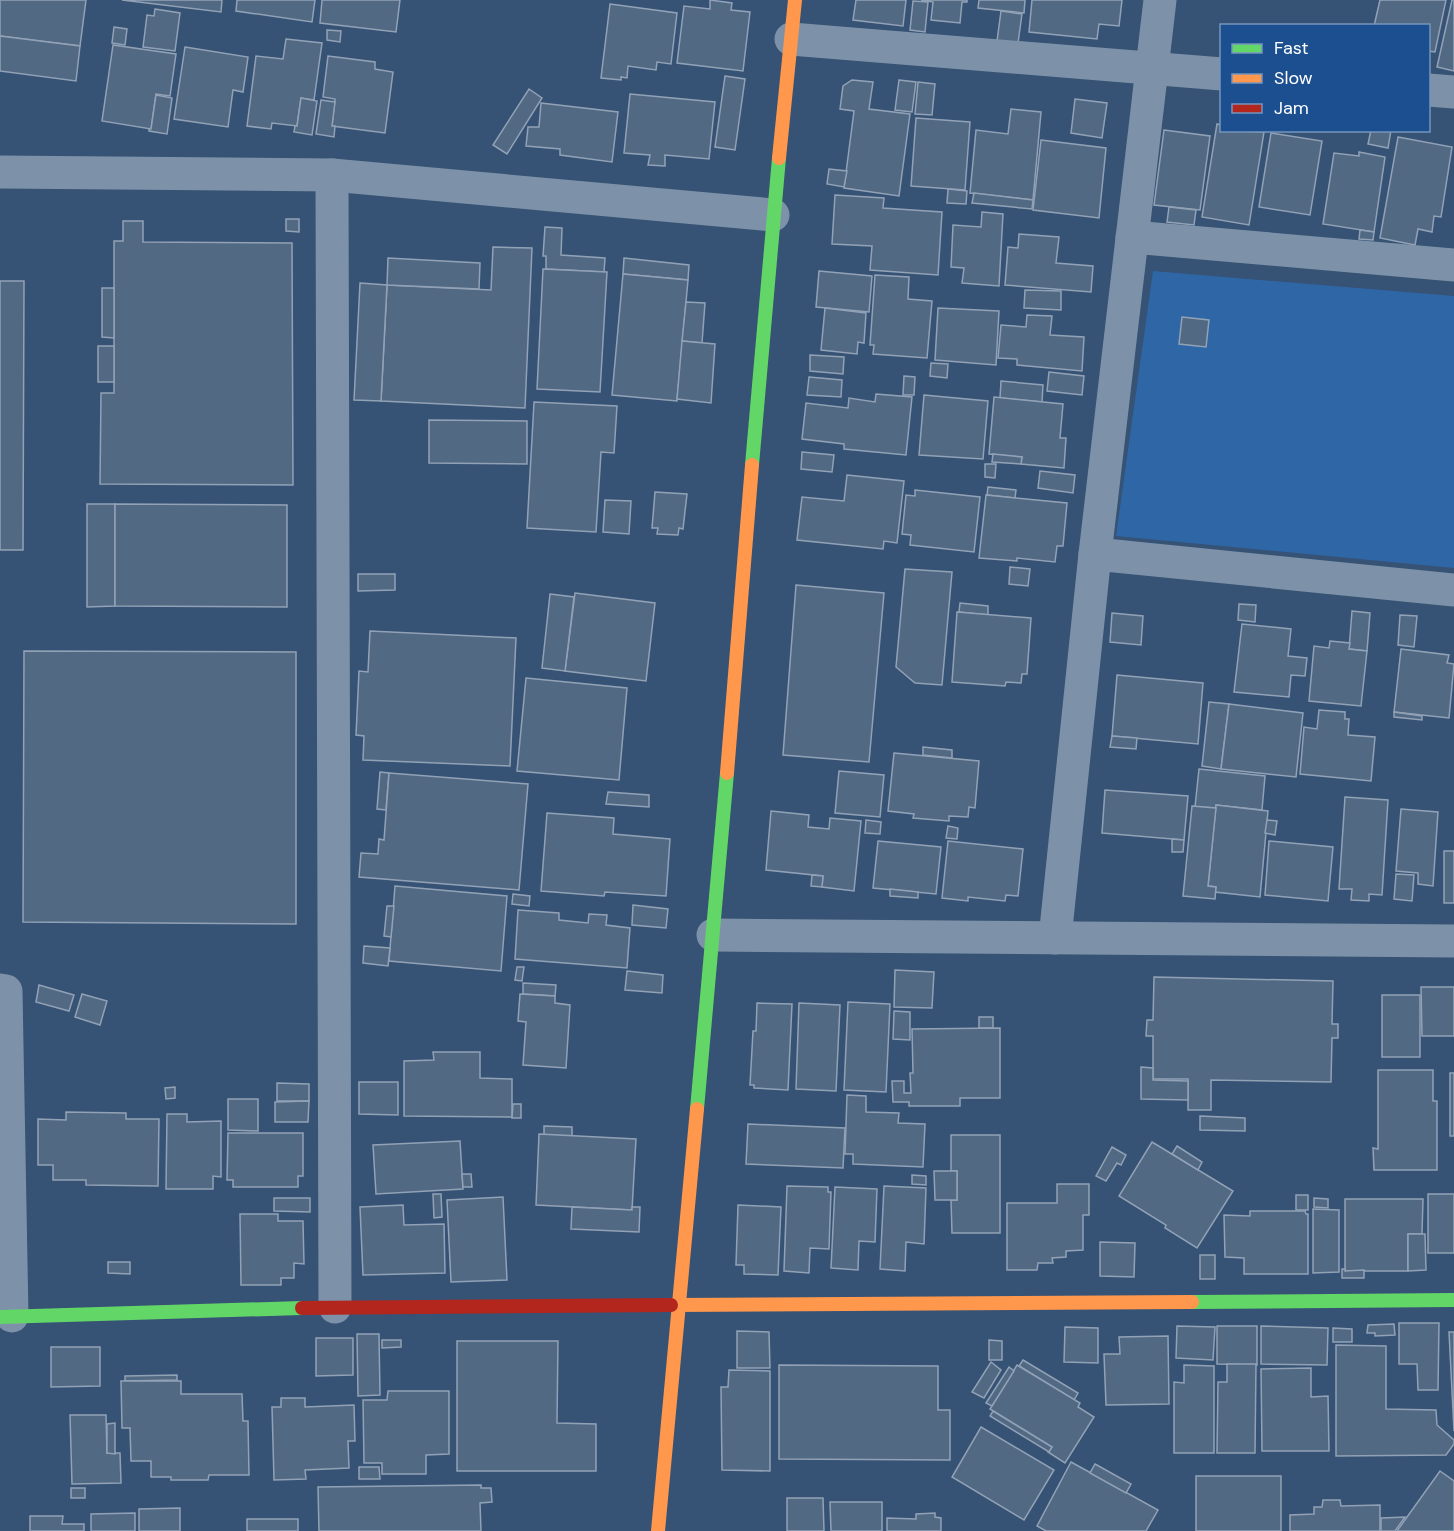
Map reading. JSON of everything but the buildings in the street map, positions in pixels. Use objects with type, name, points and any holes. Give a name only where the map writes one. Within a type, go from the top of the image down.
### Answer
[{"type":"street","points":[[658,1531],[713,935],[773,215],[795,0]]},
{"type":"street","points":[[1055,938],[1095,554],[1160,0]]},
{"type":"street","points":[[790,39],[1220,74]]},
{"type":"street","points":[[1430,90],[1454,92]]},
{"type":"street","points":[[0,172],[332,175],[773,215]]},
{"type":"street","points":[[332,175],[335,1307]]},
{"type":"street","points":[[1132,237],[1454,265]]},
{"type":"street","points":[[1095,554],[1454,590]]},
{"type":"street","points":[[713,935],[1454,941]]},
{"type":"street","points":[[0,990],[6,991],[6,1317],[335,1307],[1454,1300]]},
{"type":"shaded area","points":[[1153,271],[1454,296],[1454,568],[1116,536]]},
{"type":"traffic: fast","points":[[752,465],[779,158]]},
{"type":"traffic: fast","points":[[697,1109],[727,773]]},
{"type":"traffic: fast","points":[[1192,1302],[1454,1300]]},
{"type":"traffic: fast","points":[[0,1317],[302,1308]]},
{"type":"traffic: slow","points":[[779,158],[795,0]]},
{"type":"traffic: slow","points":[[727,773],[752,465]]},
{"type":"traffic: slow","points":[[658,1531],[697,1109]]},
{"type":"traffic: slow","points":[[671,1305],[1192,1302]]},
{"type":"traffic: jam","points":[[302,1308],[671,1305]]}]
